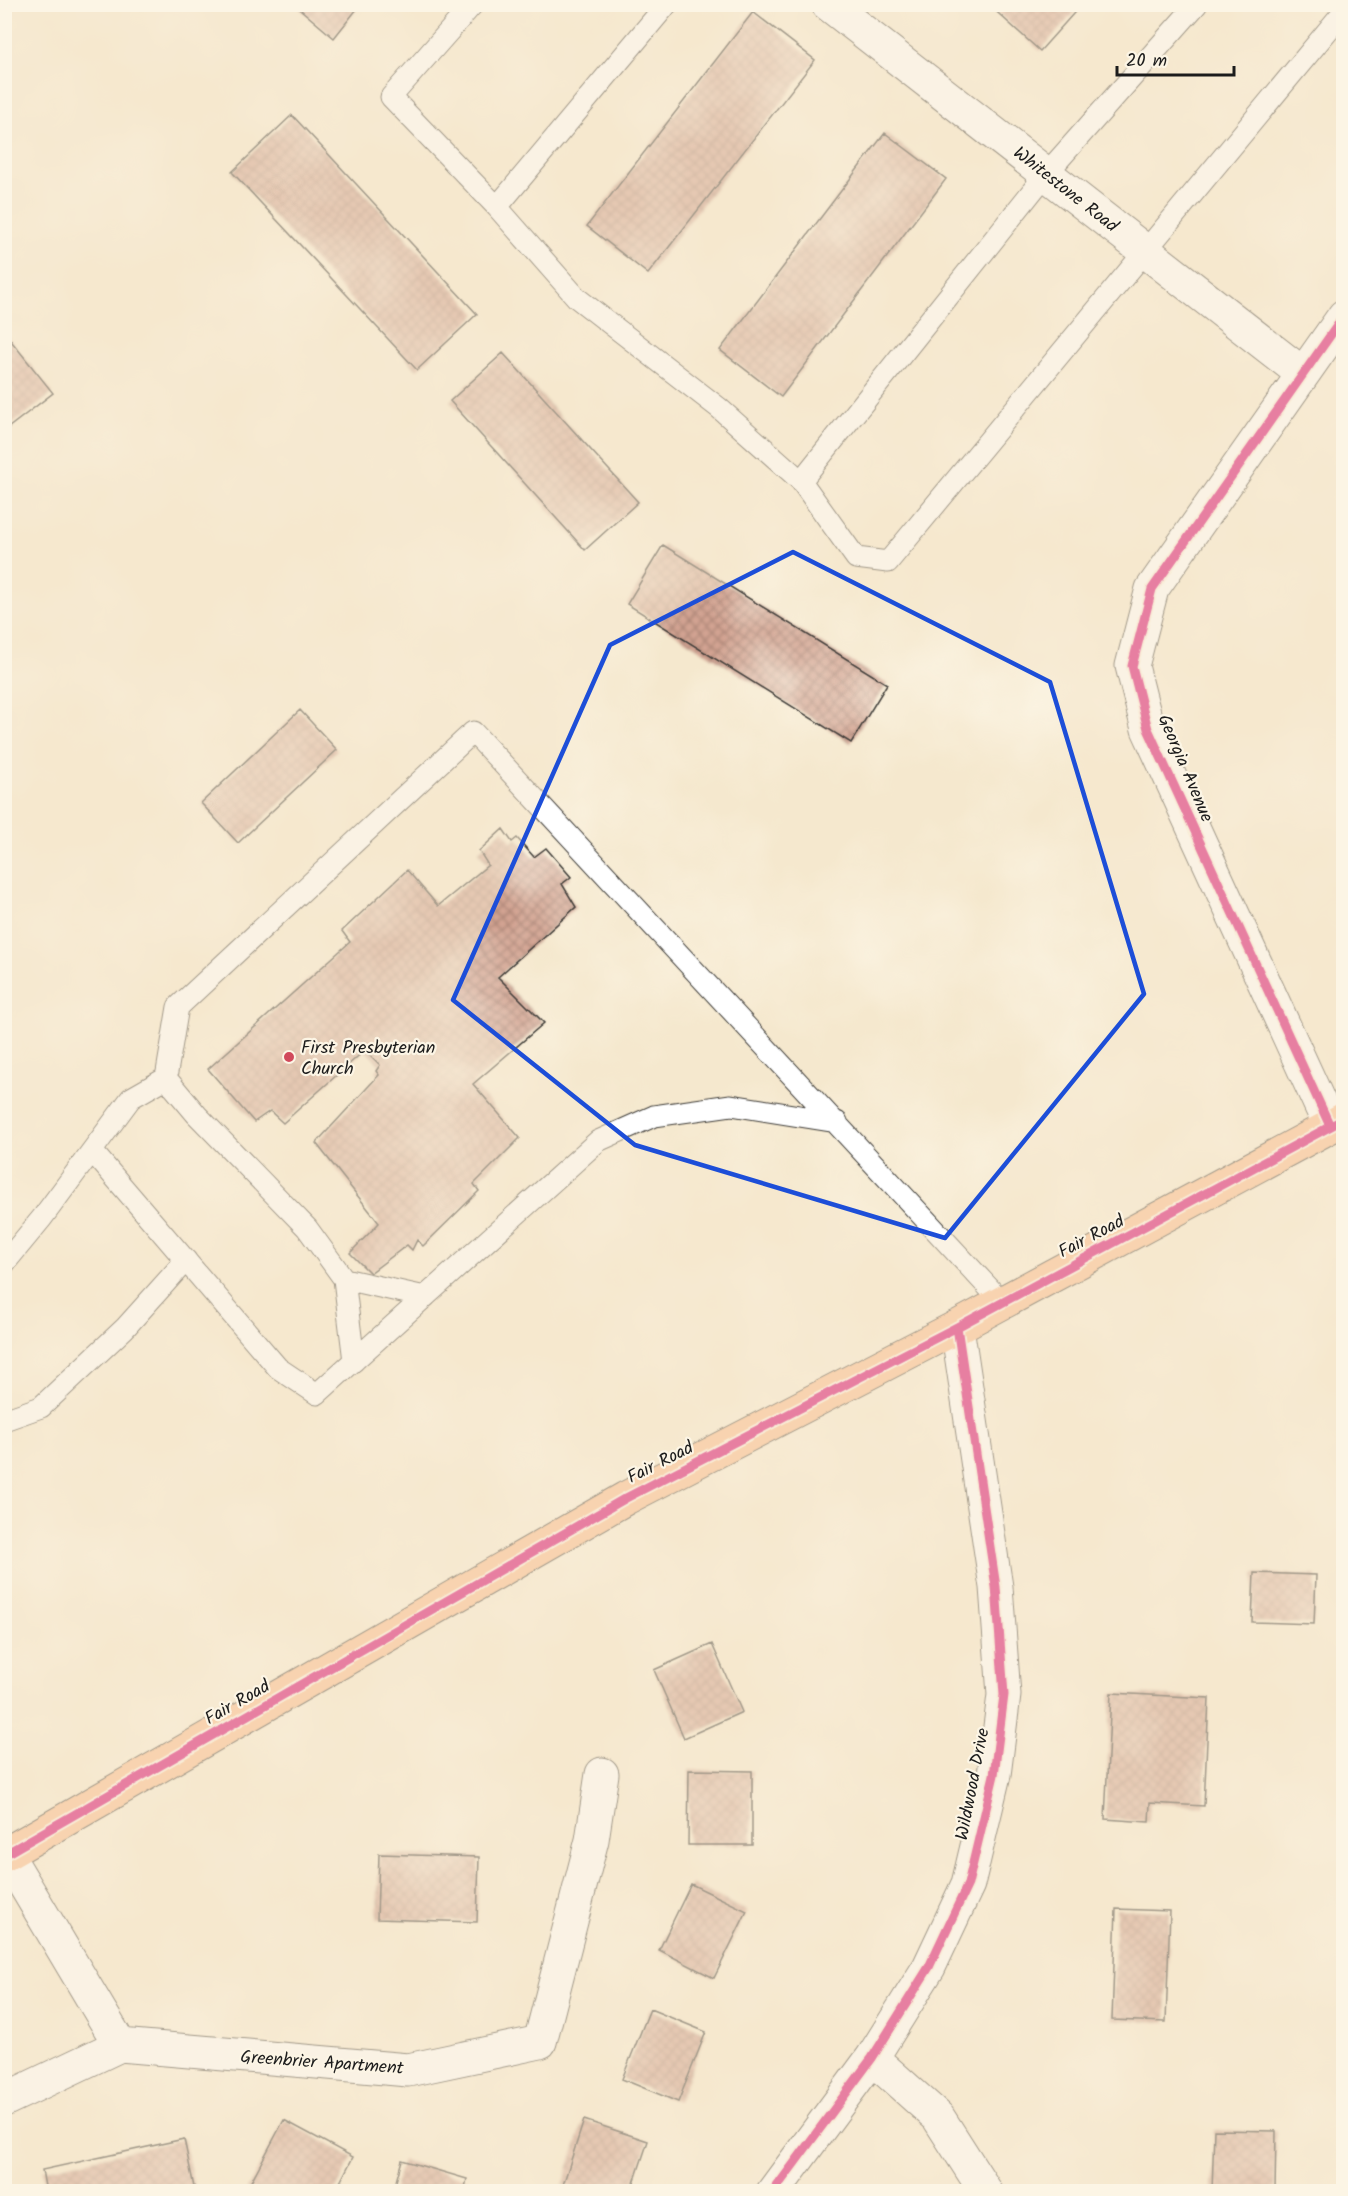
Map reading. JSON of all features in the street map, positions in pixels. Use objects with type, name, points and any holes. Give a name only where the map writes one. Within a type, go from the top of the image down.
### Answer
[{"type":"main road","name":"Fair Road","points":[[5,1853],[626,1498],[957,1327],[1337,1122]]},
{"type":"street","name":"Whitestone Road","points":[[828,4],[1303,374]]},
{"type":"street","name":"Georgia Avenue","points":[[1337,1122],[1148,729],[1132,666],[1152,589],[1344,316]]},
{"type":"street","name":"Wildwood Drive","points":[[773,2192],[872,2058],[928,1967],[968,1884],[994,1775],[1004,1695],[996,1587],[957,1327]]},
{"type":"street","name":"Greenbrier Apartment","points":[[120,2045],[408,2070],[540,2042],[592,1840],[602,1774]]},
{"type":"street","points":[[4,2100],[120,2045],[5,1853]]},
{"type":"street","points":[[872,2058],[938,2117],[986,2192]]},
{"type":"lane","points":[[473,4],[391,97],[497,207],[577,298],[719,408],[801,481],[856,558],[888,562],[1344,11]]},
{"type":"lane","points":[[497,207],[668,4]]},
{"type":"lane","points":[[801,481],[1046,174],[1197,4]]},
{"type":"lane","points":[[354,1361],[344,1279],[306,1228],[197,1115],[166,1078],[178,1007],[473,732],[1003,1302]]},
{"type":"lane","points":[[4,1264],[130,1098],[166,1078]]},
{"type":"lane","points":[[92,1151],[278,1368],[317,1394],[598,1141],[654,1116],[731,1105],[837,1122]]},
{"type":"lane","points":[[4,1420],[41,1407],[125,1328],[186,1260]]},
{"type":"lane","points":[[344,1279],[425,1297]]},
{"type":"highlighted area","points":[[793,552],[1050,682],[1144,994],[945,1238],[635,1145],[453,1000],[610,645]]},
{"type":"building","points":[[294,4],[361,4],[334,38]]},
{"type":"building","points":[[988,4],[1082,4],[1040,51]]},
{"type":"building","points":[[753,12],[815,60],[648,274],[587,226]]},
{"type":"building","points":[[292,115],[477,314],[417,370],[232,172]]},
{"type":"building","points":[[885,133],[946,179],[781,397],[720,350]]},
{"type":"building","points":[[4,332],[53,393],[4,431]]},
{"type":"building","points":[[503,353],[638,502],[585,550],[450,401]]},
{"type":"building","points":[[663,545],[887,684],[851,743],[627,604]]},
{"type":"building","points":[[300,710],[337,750],[238,843],[201,803]]},
{"type":"building","name":"First Presbyterian Church","points":[[503,829],[512,842],[517,838],[534,857],[546,848],[571,877],[562,884],[576,907],[498,977],[544,1023],[473,1084],[520,1138],[474,1184],[479,1191],[423,1246],[417,1240],[412,1250],[407,1245],[370,1273],[350,1253],[379,1223],[316,1143],[379,1075],[376,1071],[380,1065],[365,1050],[283,1123],[270,1111],[254,1122],[208,1069],[350,942],[342,931],[407,870],[438,906],[488,865],[479,851]]},
{"type":"building","points":[[1254,1573],[1316,1575],[1314,1624],[1252,1622]]},
{"type":"building","points":[[712,1644],[742,1712],[684,1738],[654,1670]]},
{"type":"building","points":[[1111,1693],[1209,1698],[1204,1806],[1150,1803],[1149,1822],[1105,1819]]},
{"type":"building","points":[[689,1770],[752,1771],[752,1845],[688,1845]]},
{"type":"building","points":[[379,1854],[479,1857],[477,1922],[377,1919]]},
{"type":"building","points":[[691,1884],[747,1911],[714,1978],[659,1950]]},
{"type":"building","points":[[1116,1909],[1170,1911],[1166,2022],[1112,2020]]},
{"type":"building","points":[[650,2009],[706,2032],[678,2102],[622,2079]]},
{"type":"building","points":[[284,2120],[353,2157],[335,2192],[253,2192],[247,2189]]},
{"type":"building","points":[[584,2120],[648,2141],[631,2192],[583,2192],[563,2185]]},
{"type":"building","points":[[1214,2130],[1276,2131],[1275,2192],[1212,2192]]},
{"type":"building","points":[[184,2139],[195,2192],[46,2192],[42,2170]]},
{"type":"building","points":[[402,2160],[467,2179],[464,2192],[393,2192]]},
{"type":"cycle path","points":[[1330,1126],[1148,729],[1132,666],[1152,589],[1344,316]]},
{"type":"cycle path","points":[[4,1855],[626,1498],[957,1327],[1344,1119]]},
{"type":"cycle path","points":[[773,2192],[872,2058],[929,1967],[968,1884],[994,1775],[1004,1695],[996,1587],[957,1327]]},
{"type":"place","name":"First Presbyterian Church","points":[[289,1057]]}]
